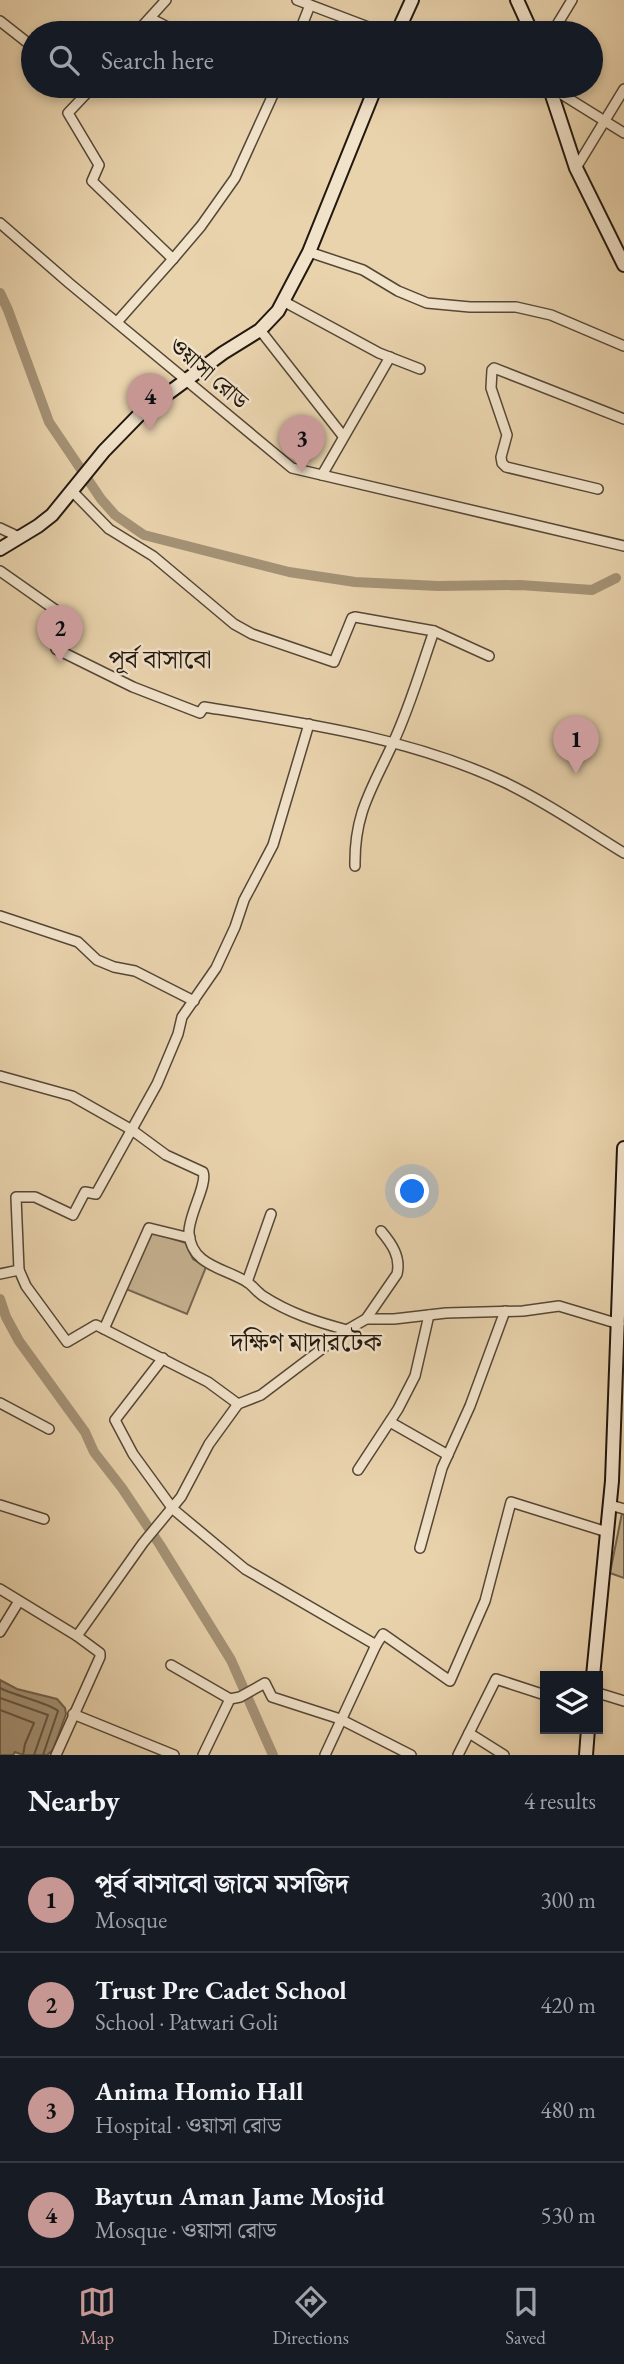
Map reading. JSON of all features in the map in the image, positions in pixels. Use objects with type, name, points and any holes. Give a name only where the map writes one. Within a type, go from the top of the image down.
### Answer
[{"type":"street","points":[[147,21],[166,0]]},
{"type":"street","points":[[298,0],[352,21]]},
{"type":"street","points":[[402,21],[412,0]]},
{"type":"street","points":[[517,0],[527,21]]},
{"type":"street","points":[[559,21],[572,0]]},
{"type":"street","points":[[304,21],[310,5]]},
{"type":"street","points":[[150,18],[156,21]]},
{"type":"street","points":[[0,21],[21,38]]},
{"type":"street","points":[[576,168],[624,89]]},
{"type":"street","points":[[82,98],[68,113],[99,165],[92,181],[173,259]]},
{"type":"street","points":[[117,322],[201,226],[235,178],[272,98]]},
{"type":"street","points":[[0,549],[52,515],[122,430],[140,414],[260,330],[278,311],[309,252],[371,98]]},
{"type":"street","points":[[553,98],[576,168],[624,264]]},
{"type":"street","points":[[568,98],[624,133]]},
{"type":"street","name":"ওয়াসা রোড","points":[[0,223],[292,468],[624,546]]},
{"type":"street","points":[[309,252],[363,270],[398,291],[427,303],[516,307],[551,315],[624,346]]},
{"type":"street","points":[[283,301],[390,357],[420,369]]},
{"type":"street","points":[[260,330],[343,436]]},
{"type":"street","points":[[322,475],[390,357]]},
{"type":"street","points":[[598,489],[506,467],[502,463],[507,435],[491,388],[492,370],[494,368],[624,419]]},
{"type":"street","points":[[76,484],[109,529],[153,556],[234,624],[252,634],[334,662],[354,617],[435,631],[489,656]]},
{"type":"street","points":[[0,528],[19,537]]},
{"type":"street","points":[[0,571],[74,623],[56,649],[144,691],[200,713],[204,707],[309,724],[394,743],[505,782],[624,853]]},
{"type":"street","points":[[355,866],[356,835],[362,812],[373,781],[394,743],[435,631]]},
{"type":"street","points":[[238,1404],[208,1382],[96,1325],[67,1342],[26,1286],[19,1270],[16,1197],[36,1197],[73,1215],[85,1192],[96,1194],[169,1057],[182,1017],[216,968],[235,927],[244,900],[272,845],[309,724]]},
{"type":"street","points":[[0,916],[78,942],[97,960],[135,971],[194,1001]]},
{"type":"street","points":[[0,1076],[72,1096],[132,1130],[166,1155],[205,1174],[189,1232],[193,1249],[206,1263],[247,1282],[297,1315],[347,1330]]},
{"type":"street","points":[[593,1671],[610,1505],[622,1296],[624,1149]]},
{"type":"street","points":[[247,1282],[271,1214]]},
{"type":"street","points":[[104,1329],[149,1228],[190,1238]]},
{"type":"street","points":[[77,1636],[144,1543],[188,1488],[209,1444],[238,1404],[261,1395],[347,1330],[366,1319],[399,1267],[392,1244],[381,1231]]},
{"type":"street","points":[[0,1274],[19,1270]]},
{"type":"street","points":[[366,1319],[523,1311],[559,1306],[619,1324]]},
{"type":"street","points":[[420,1548],[442,1468],[470,1406],[505,1311]]},
{"type":"street","points":[[358,1470],[390,1422],[415,1376],[429,1315]]},
{"type":"street","points":[[163,1358],[115,1420],[133,1454],[173,1509],[245,1569],[376,1645]]},
{"type":"street","points":[[0,1403],[48,1429]]},
{"type":"street","points":[[390,1422],[448,1455]]},
{"type":"street","points":[[325,1755],[383,1634],[450,1681],[485,1601],[511,1502],[607,1532]]},
{"type":"street","points":[[0,1505],[44,1519]]},
{"type":"street","points":[[610,1505],[624,1509]]},
{"type":"street","points":[[0,1589],[77,1636],[100,1655],[56,1755]]},
{"type":"street","points":[[0,1632],[19,1601]]},
{"type":"street","points":[[171,1665],[235,1698]]},
{"type":"street","points":[[458,1755],[496,1679],[540,1693]]},
{"type":"street","points":[[203,1755],[235,1698],[254,1691],[265,1683],[272,1697],[340,1720],[411,1755]]},
{"type":"street","points":[[603,1695],[624,1701]]},
{"type":"street","points":[[73,1714],[174,1755]]},
{"type":"street","points":[[469,1733],[504,1755]]},
{"type":"street","points":[[586,1755],[588,1734]]},
{"type":"shaded area","points":[[151,1232],[186,1243],[193,1259],[206,1267],[187,1314],[126,1289]]},
{"type":"shaded area","points":[[622,1513],[624,1514],[624,1578],[610,1573]]},
{"type":"water","points":[[0,1680],[17,1689],[57,1699],[65,1708],[66,1714],[53,1750],[47,1755],[23,1755],[15,1752],[13,1755],[0,1755]]},
{"type":"waterway","points":[[0,293],[49,422],[101,499],[115,515],[144,535],[289,572],[355,582],[438,586],[520,585],[592,590],[616,578]]},
{"type":"waterway","points":[[0,1299],[19,1341],[85,1432],[94,1452],[160,1545],[231,1660],[273,1755]]},
{"type":"place","name":"Baytun Aman Jame Mosjid","points":[[150,431]]},
{"type":"place","name":"Anima Homio Hall","points":[[302,473]]},
{"type":"place","name":"Trust Pre Cadet School","points":[[60,663]]},
{"type":"place","name":"পূর্ব বাসাবো জামে মসজিদ","points":[[576,774]]},
{"type":"district","name":"পূর্ব বাসাবো","points":[[160,659]]},
{"type":"district","name":"দক্ষিণ মাদারটেক","points":[[306,1342]]}]
